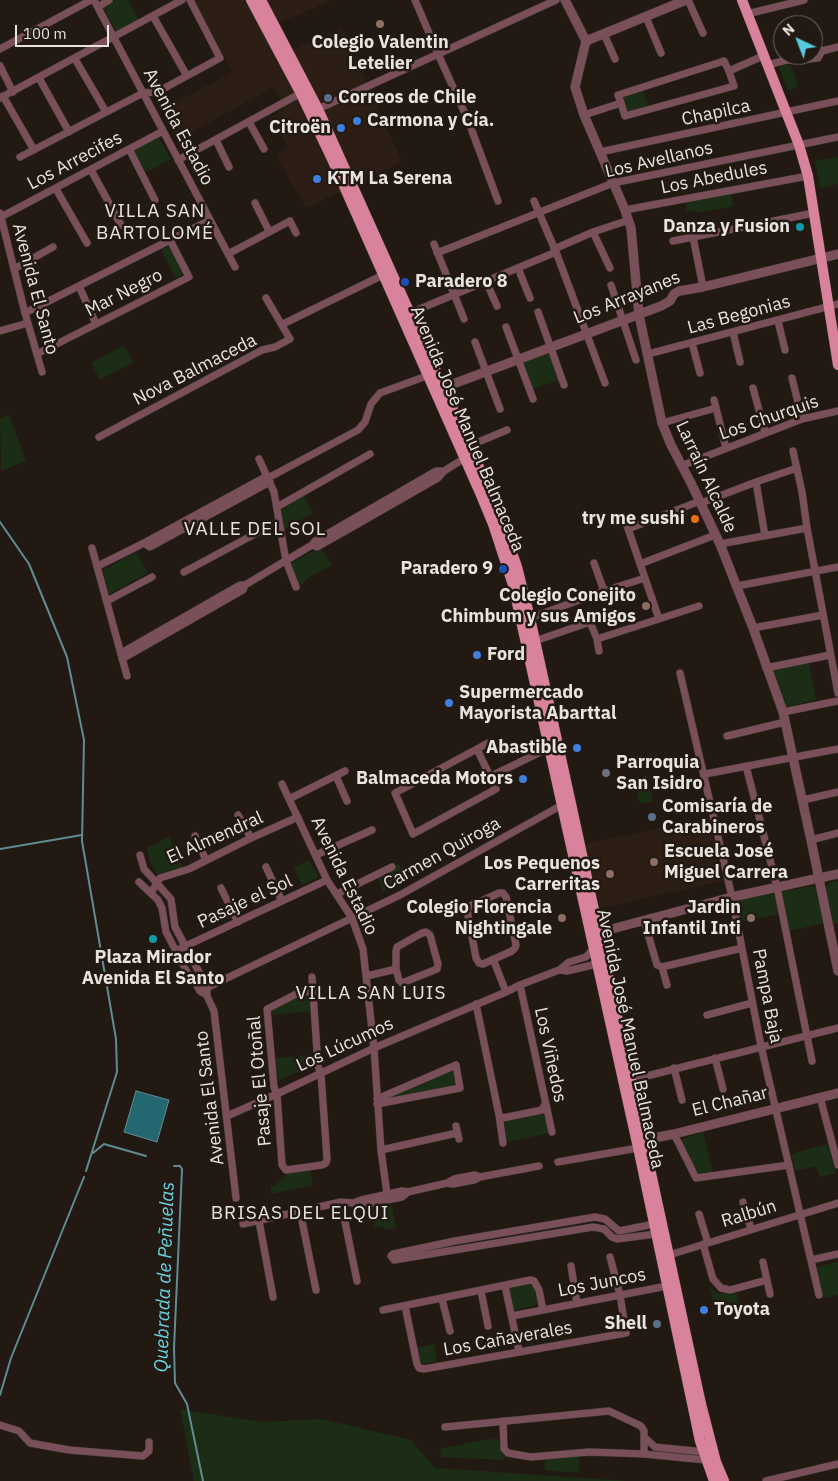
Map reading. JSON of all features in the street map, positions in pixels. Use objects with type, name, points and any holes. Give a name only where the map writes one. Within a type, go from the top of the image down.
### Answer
[{"type":"main road","name":"Avenida José Manuel Balmaceda","points":[[251,0],[305,92],[318,109],[410,313],[465,458],[493,524],[513,585],[562,805],[595,933],[594,949],[601,963],[631,1080],[655,1229],[705,1456],[714,1481]]},
{"type":"main road","name":"Avenida José Manuel Balmaceda","points":[[261,0],[305,92],[328,149],[384,274],[433,374]]},
{"type":"main road","points":[[742,0],[799,145],[808,176],[821,258],[834,306],[838,365]]},
{"type":"main road","name":"Avenida José Manuel Balmaceda","points":[[439,389],[469,446],[511,550],[530,618],[634,1131],[641,1144],[669,1255],[701,1404],[716,1462],[724,1481]]},
{"type":"street","points":[[0,49],[94,2],[109,0]]},
{"type":"street","points":[[34,150],[2,97],[153,16],[173,2],[182,0]]},
{"type":"street","points":[[20,157],[143,93],[155,92],[220,58],[190,0]]},
{"type":"street","points":[[415,0],[468,120],[498,201]]},
{"type":"street","points":[[318,109],[556,0]]},
{"type":"street","points":[[565,0],[586,42],[687,0],[702,34]]},
{"type":"street","points":[[747,14],[804,0]]},
{"type":"street","name":"Avenida Estadio","points":[[94,2],[235,267]]},
{"type":"street","points":[[153,16],[187,76]]},
{"type":"street","points":[[646,17],[661,53]]},
{"type":"street","points":[[604,34],[615,59]]},
{"type":"street","name":"Larraín Alcalde","points":[[586,42],[575,87],[584,114],[629,220],[639,315],[662,423],[720,544],[783,712],[838,972]]},
{"type":"street","points":[[823,51],[838,47]]},
{"type":"street","points":[[75,59],[106,112]]},
{"type":"street","points":[[729,71],[773,59]]},
{"type":"street","points":[[724,61],[734,86],[625,116],[621,103],[618,95],[724,61]]},
{"type":"street","points":[[0,66],[13,92]]},
{"type":"street","points":[[39,78],[69,132]]},
{"type":"street","points":[[178,160],[305,92]]},
{"type":"street","name":"Chapilca","points":[[600,152],[786,114],[838,101]]},
{"type":"street","points":[[584,114],[621,103]]},
{"type":"street","points":[[249,122],[264,149]]},
{"type":"street","name":"Los Arrecifes","points":[[1,215],[56,189],[163,131]]},
{"type":"street","name":"Los Avellanos","points":[[438,254],[613,183],[838,138]]},
{"type":"street","points":[[216,140],[229,167]]},
{"type":"street","points":[[129,149],[155,200]]},
{"type":"street","points":[[91,170],[121,225]]},
{"type":"street","name":"Los Abedules","points":[[625,210],[808,176]]},
{"type":"street","points":[[56,189],[87,243]]},
{"type":"street","points":[[534,201],[555,250],[605,383]]},
{"type":"street","points":[[255,203],[270,231]]},
{"type":"street","points":[[673,241],[814,213]]},
{"type":"street","name":"Avenida El Santo","points":[[1,215],[25,313],[42,372]]},
{"type":"street","points":[[25,313],[210,220]]},
{"type":"street","points":[[410,313],[518,268],[593,232],[629,220]]},
{"type":"street","points":[[228,254],[290,221],[296,233]]},
{"type":"street","points":[[593,232],[610,268]]},
{"type":"street","points":[[693,238],[704,287]]},
{"type":"street","name":"Mar Negro","points":[[37,354],[189,277],[170,240]]},
{"type":"street","points":[[434,244],[464,319]]},
{"type":"street","points":[[14,269],[53,247]]},
{"type":"street","name":"Los Arrayanes","points":[[439,389],[639,315],[670,301],[674,294],[679,291],[704,287],[838,254]]},
{"type":"street","points":[[518,268],[530,298]]},
{"type":"street","points":[[266,298],[283,324],[384,274]]},
{"type":"street","points":[[486,281],[497,306]]},
{"type":"street","points":[[610,285],[636,360]]},
{"type":"street","points":[[79,286],[96,324]]},
{"type":"street","name":"Las Begonias","points":[[648,354],[834,306]]},
{"type":"street","points":[[538,312],[564,385]]},
{"type":"street","points":[[778,320],[785,350]]},
{"type":"street","points":[[0,331],[28,323]]},
{"type":"street","name":"Nova Balmaceda","points":[[99,437],[262,350],[275,347],[290,339],[283,324]]},
{"type":"street","points":[[506,327],[533,399]]},
{"type":"street","points":[[733,332],[740,362]]},
{"type":"street","points":[[475,342],[500,410]]},
{"type":"street","points":[[692,343],[700,373]]},
{"type":"street","points":[[98,566],[144,543],[150,546],[204,514],[358,430],[365,422],[371,404],[380,393],[433,374]]},
{"type":"street","points":[[792,378],[802,419]]},
{"type":"street","points":[[752,388],[765,432]]},
{"type":"street","points":[[714,400],[726,448]]},
{"type":"street","points":[[662,423],[716,408]]},
{"type":"street","name":"Los Churquis","points":[[681,466],[802,419],[838,411]]},
{"type":"street","points":[[469,446],[507,430]]},
{"type":"street","points":[[793,451],[838,693]]},
{"type":"street","points":[[277,507],[370,454]]},
{"type":"street","points":[[122,656],[203,609],[243,590],[245,585],[312,545],[315,541],[355,523],[394,500],[436,471],[444,471],[465,458]]},
{"type":"street","points":[[259,459],[274,492],[286,561],[296,587]]},
{"type":"street","points":[[628,529],[797,468]]},
{"type":"street","points":[[756,482],[765,536]]},
{"type":"street","points":[[624,517],[659,619]]},
{"type":"street","points":[[184,572],[279,521]]},
{"type":"street","points":[[720,544],[807,528]]},
{"type":"street","points":[[640,564],[715,535]]},
{"type":"street","points":[[92,548],[127,676]]},
{"type":"street","points":[[594,563],[604,591]]},
{"type":"street","points":[[737,586],[838,567]]},
{"type":"street","points":[[107,601],[152,577]]},
{"type":"street","points":[[530,618],[645,578]]},
{"type":"street","points":[[598,639],[698,606]]},
{"type":"street","points":[[753,628],[824,615]]},
{"type":"street","points":[[535,641],[590,622],[598,639],[600,651]]},
{"type":"street","points":[[766,668],[830,655]]},
{"type":"street","name":"Pampa Baja","points":[[680,674],[705,774],[732,897],[761,1046],[819,1295]]},
{"type":"street","points":[[783,712],[838,703]]},
{"type":"street","points":[[727,736],[785,722]]},
{"type":"street","points":[[478,749],[496,789],[413,834],[395,794],[488,743]]},
{"type":"street","points":[[491,776],[549,748]]},
{"type":"street","points":[[705,774],[838,749]]},
{"type":"street","points":[[746,766],[778,887],[812,1061]]},
{"type":"street","points":[[289,799],[345,771]]},
{"type":"street","points":[[336,776],[347,801]]},
{"type":"street","name":"Avenida Estadio","points":[[282,784],[327,880],[352,918],[363,949],[374,1048],[381,1150],[387,1194]]},
{"type":"street","points":[[803,800],[838,792]]},
{"type":"street","name":"Carmen Quiroga","points":[[203,989],[408,890],[562,805]]},
{"type":"street","points":[[238,815],[250,838]]},
{"type":"street","name":"El Almendral","points":[[151,892],[160,878],[186,871],[250,838],[298,817]]},
{"type":"street","points":[[316,856],[372,830]]},
{"type":"street","points":[[811,840],[838,833]]},
{"type":"street","points":[[195,836],[206,860]]},
{"type":"street","points":[[140,855],[144,869],[150,878],[171,899],[175,927],[203,989]]},
{"type":"street","points":[[266,867],[282,901]]},
{"type":"street","points":[[338,894],[392,867]]},
{"type":"street","points":[[595,933],[732,897],[838,874]]},
{"type":"street","name":"Pasaje el Sol","points":[[175,951],[327,880]]},
{"type":"street","name":"Avenida El Santo","points":[[139,882],[158,900],[162,908],[166,932],[175,951],[188,974],[192,976],[208,996],[214,1011],[236,1198]]},
{"type":"street","points":[[221,888],[238,922]]},
{"type":"street","points":[[503,893],[506,897],[516,944],[512,951],[493,959],[483,964],[479,963],[476,958],[467,910],[470,906],[503,893]]},
{"type":"street","points":[[644,920],[657,964],[662,968],[667,985]]},
{"type":"street","points":[[426,932],[430,935],[438,964],[437,969],[402,983],[399,980],[396,969],[397,947],[422,933],[426,932]]},
{"type":"street","points":[[662,968],[742,948]]},
{"type":"street","name":"Los Lúcumos","points":[[227,1116],[374,1048],[559,970],[569,962],[586,957],[594,949]]},
{"type":"street","points":[[493,959],[506,992]]},
{"type":"street","name":"Los Lúcumos","points":[[559,970],[567,971],[601,963]]},
{"type":"street","points":[[367,976],[396,969]]},
{"type":"street","points":[[312,977],[318,1066],[321,1074]]},
{"type":"street","name":"Los Viñedos","points":[[520,985],[552,1132]]},
{"type":"street","name":"Pasaje El Otoñal","points":[[313,995],[309,992],[302,992],[267,1009],[274,1087],[277,1094],[282,1165],[286,1170],[326,1163],[321,1074]]},
{"type":"street","points":[[476,1004],[504,1143]]},
{"type":"street","points":[[706,1015],[752,1004]]},
{"type":"street","points":[[631,1080],[838,1028]]},
{"type":"street","points":[[715,1058],[723,1089]]},
{"type":"street","points":[[456,1065],[460,1088],[377,1101],[456,1065]]},
{"type":"street","points":[[674,1068],[682,1100]]},
{"type":"street","name":"El Chañar","points":[[558,1162],[641,1144],[838,1093]]},
{"type":"street","points":[[820,1097],[838,1166]]},
{"type":"street","points":[[499,1115],[503,1118],[542,1110],[545,1104]]},
{"type":"street","points":[[381,1150],[457,1133]]},
{"type":"street","points":[[674,1134],[696,1178],[789,1165]]},
{"type":"street","points":[[353,1203],[387,1194],[402,1191],[408,1192],[454,1179],[475,1175],[480,1177],[539,1166]]},
{"type":"street","points":[[242,1224],[341,1202],[361,1205],[402,1197],[408,1192]]},
{"type":"street","points":[[341,1202],[357,1281]]},
{"type":"street","points":[[743,1202],[751,1229]]},
{"type":"street","name":"Ralbún","points":[[669,1255],[838,1203]]},
{"type":"street","points":[[300,1211],[316,1290]]},
{"type":"street","points":[[699,1214],[713,1279],[721,1288],[730,1290],[767,1280]]},
{"type":"street","points":[[601,1217],[620,1231],[655,1229],[623,1240],[612,1237],[600,1227],[394,1260],[391,1256],[455,1241],[601,1217]]},
{"type":"street","points":[[259,1220],[273,1297]]},
{"type":"street","points":[[569,1221],[570,1231]]},
{"type":"street","points":[[509,1232],[510,1241]]},
{"type":"street","points":[[455,1241],[456,1250]]},
{"type":"street","points":[[811,1260],[838,1254]]},
{"type":"street","points":[[610,1257],[620,1295]]},
{"type":"street","points":[[763,1262],[770,1294]]},
{"type":"street","points":[[571,1266],[577,1303]]},
{"type":"street","name":"Los Juncos","points":[[383,1310],[530,1280],[534,1282],[539,1290],[543,1310]]},
{"type":"street","points":[[505,1286],[519,1351]]},
{"type":"street","name":"Los Juncos","points":[[512,1316],[667,1286]]},
{"type":"street","points":[[481,1291],[488,1326]]},
{"type":"street","name":"Los Cañaverales","points":[[405,1306],[417,1364],[419,1368],[424,1370],[519,1351],[626,1333],[620,1295]]},
{"type":"street","points":[[442,1298],[450,1331]]},
{"type":"street","points":[[444,1426],[609,1411],[641,1426],[644,1431],[644,1454]]},
{"type":"street","points":[[503,1422],[504,1450],[508,1453],[531,1457],[589,1452],[705,1456]]},
{"type":"street","points":[[0,1425],[18,1431],[30,1443],[69,1450],[144,1456],[149,1451],[149,1442]]},
{"type":"street","points":[[644,1437],[655,1447],[705,1456]]},
{"type":"street","points":[[766,1481],[838,1464]]},
{"type":"shaded area","points":[[194,0],[332,0],[279,23],[293,50],[342,28],[402,162],[306,208],[276,156],[288,148],[271,117],[285,109],[274,87],[177,140],[161,110],[233,72]]},
{"type":"shaded area","name":"Escuela José Miguel Carrera","points":[[708,818],[723,881],[600,908],[585,844]]},
{"type":"green space","points":[[115,0],[128,0],[139,20],[117,32],[103,7]]},
{"type":"green space","points":[[791,65],[798,87],[788,90],[779,67]]},
{"type":"green space","points":[[643,90],[648,105],[627,112],[622,96]]},
{"type":"green space","points":[[159,138],[171,159],[144,173],[132,152]]},
{"type":"green space","points":[[838,157],[838,184],[820,188],[815,161]]},
{"type":"green space","points":[[731,193],[733,206],[696,213],[695,210],[687,212],[685,202]]},
{"type":"green space","points":[[171,245],[185,273],[176,278],[161,250]]},
{"type":"green space","points":[[124,345],[133,362],[100,380],[91,363]]},
{"type":"green space","points":[[550,353],[560,380],[532,389],[522,363]]},
{"type":"green space","points":[[9,415],[26,461],[1,471],[0,418]]},
{"type":"green space","points":[[304,496],[313,513],[282,530],[280,511]]},
{"type":"green space","points":[[320,547],[332,565],[311,576],[298,587],[290,564]]},
{"type":"green space","points":[[136,552],[148,573],[109,594],[103,570]]},
{"type":"green space","points":[[809,663],[816,700],[784,707],[771,670]]},
{"type":"green space","points":[[648,776],[653,801],[640,804],[634,779]]},
{"type":"green space","points":[[169,837],[183,867],[157,874],[150,862],[147,848]]},
{"type":"green space","points":[[309,860],[318,877],[302,885],[294,867]]},
{"type":"green space","points":[[399,864],[406,880],[383,892],[377,876]]},
{"type":"green space","points":[[838,881],[838,923],[834,924],[825,888],[829,883]]},
{"type":"green space","points":[[812,886],[815,888],[824,923],[789,931],[785,913],[742,921],[738,903],[741,900]]},
{"type":"green space","points":[[303,994],[309,996],[310,1011],[270,1015],[270,1008]]},
{"type":"green space","points":[[313,1055],[314,1065],[278,1081],[276,1058]]},
{"type":"green space","points":[[452,1069],[457,1086],[383,1102],[383,1099]]},
{"type":"green space","points":[[546,1113],[550,1133],[506,1142],[503,1123]]},
{"type":"green space","points":[[703,1132],[713,1171],[697,1175],[680,1140]]},
{"type":"green space","points":[[828,1144],[836,1173],[819,1177],[816,1166],[795,1171],[791,1154]]},
{"type":"green space","points":[[310,1169],[313,1185],[271,1194],[270,1186],[276,1185],[289,1172]]},
{"type":"green space","points":[[391,1202],[396,1228],[384,1230],[384,1226],[375,1228],[371,1207]]},
{"type":"green space","points":[[838,1262],[838,1295],[823,1298],[816,1267]]},
{"type":"green space","points":[[530,1283],[533,1285],[537,1301],[536,1305],[513,1311],[507,1289]]},
{"type":"green space","points":[[709,1286],[717,1293],[737,1293],[740,1311],[717,1315]]},
{"type":"green space","points":[[434,1344],[437,1361],[423,1364],[420,1361],[417,1348]]},
{"type":"green space","name":"Quebrada de Peñuelas","points":[[180,1409],[261,1422],[322,1419],[411,1440],[435,1468],[627,1481],[194,1481]]},
{"type":"green space","points":[[488,1439],[498,1440],[501,1451],[506,1457],[502,1460],[442,1457],[439,1449]]},
{"type":"green space","points":[[579,1455],[579,1473],[544,1470],[546,1460]]},
{"type":"water","points":[[136,1091],[169,1100],[157,1142],[124,1132]]},
{"type":"waterway","points":[[0,522],[29,564],[67,657],[84,740],[82,841],[116,1039],[117,1072],[86,1171]]},
{"type":"waterway","points":[[0,849],[82,835]]},
{"type":"waterway","points":[[93,1153],[104,1144],[146,1156]]},
{"type":"waterway","name":"Quebrada de Peñuelas","points":[[174,1166],[180,1166],[182,1169],[174,1348],[175,1383],[187,1404],[203,1481]]},
{"type":"waterway","points":[[0,1395],[11,1358],[84,1177]]},
{"type":"place","name":"Colegio Valentin Letelier","points":[[380,24]]},
{"type":"place","name":"Correos de Chile","points":[[328,98]]},
{"type":"place","name":"Carmona y Cía.","points":[[357,121]]},
{"type":"place","name":"Citroën","points":[[341,128]]},
{"type":"place","name":"KTM La Serena","points":[[317,179]]},
{"type":"place","name":"Danza y Fusion","points":[[800,227]]},
{"type":"place","name":"Paradero 8","points":[[405,282]]},
{"type":"place","name":"try me sushi","points":[[695,519]]},
{"type":"place","name":"Paradero 9","points":[[503,569]]},
{"type":"place","name":"Colegio Conejito Chimbum y sus Amigos","points":[[646,606]]},
{"type":"place","name":"Ford","points":[[477,655]]},
{"type":"place","name":"Supermercado Mayorista Abarttal","points":[[449,703]]},
{"type":"place","name":"Abastible","points":[[577,748]]},
{"type":"place","name":"Parroquia San Isidro","points":[[606,773]]},
{"type":"place","name":"Balmaceda Motors","points":[[523,779]]},
{"type":"place","name":"Comisaría de Carabineros","points":[[652,817]]},
{"type":"place","name":"Escuela José Miguel Carrera","points":[[654,862]]},
{"type":"place","name":"Los Pequenos Carreritas","points":[[610,874]]},
{"type":"place","name":"Colegio Florencia Nightingale","points":[[562,918]]},
{"type":"place","name":"Jardin Infantil Inti","points":[[751,918]]},
{"type":"place","name":"Plaza Mirador Avenida El Santo","points":[[153,939]]},
{"type":"place","name":"Toyota","points":[[704,1310]]},
{"type":"place","name":"Shell","points":[[657,1324]]},
{"type":"district","name":"VILLA SAN BARTOLOMÉ","points":[[155,223]]},
{"type":"district","name":"VALLE DEL SOL","points":[[255,530]]},
{"type":"district","name":"VILLA SAN LUIS","points":[[371,994]]},
{"type":"district","name":"BRISAS DEL ELQUI","points":[[300,1214]]}]
